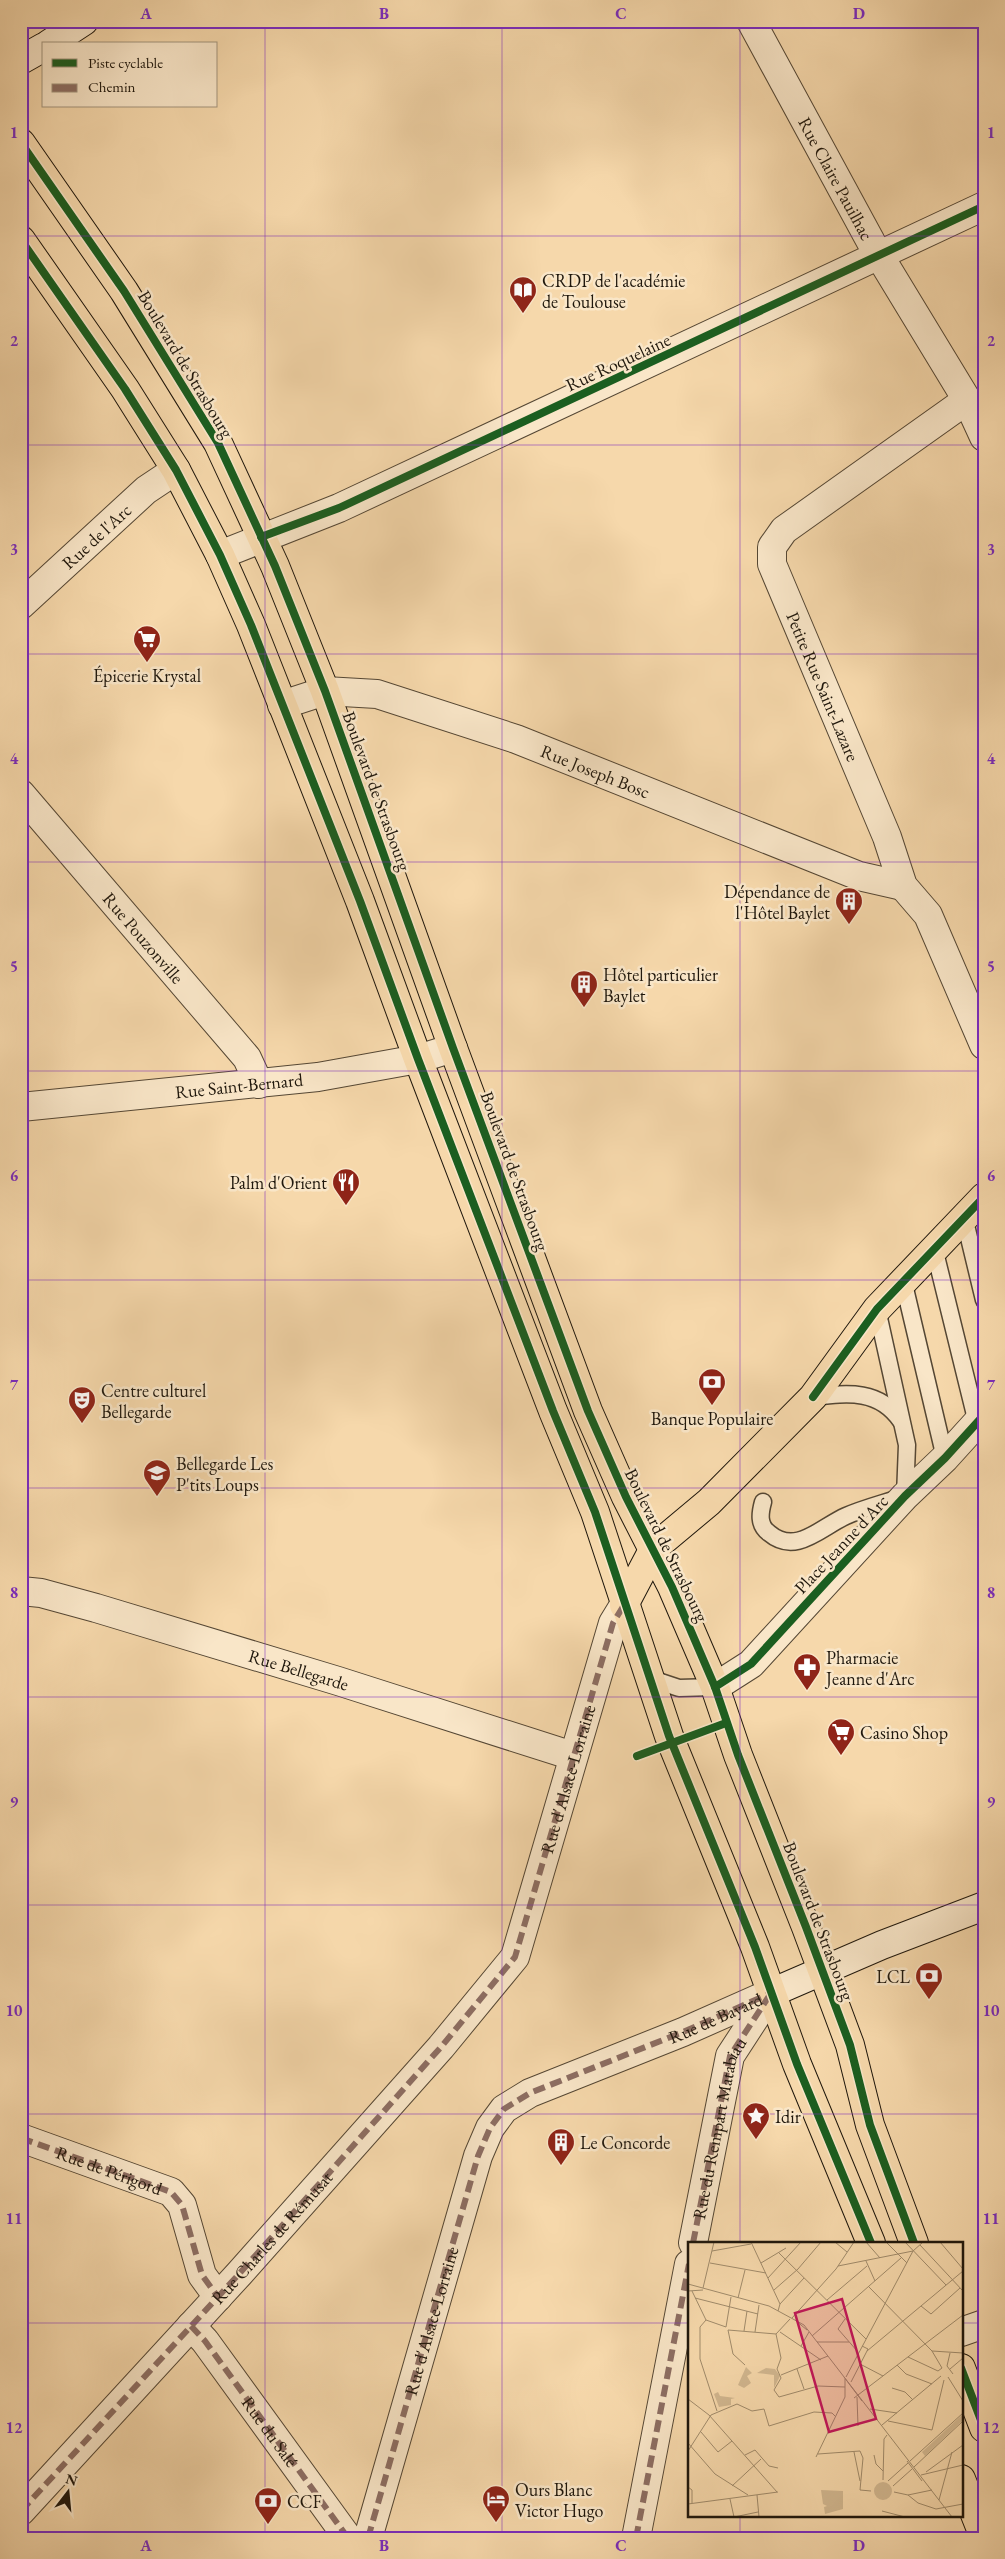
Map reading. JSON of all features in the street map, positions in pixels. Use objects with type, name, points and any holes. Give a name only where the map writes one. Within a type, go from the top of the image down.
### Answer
[{"type":"main road","name":"Boulevard de Strasbourg","points":[[21,143],[120,285],[218,443],[275,566],[325,691],[453,1048],[588,1411],[626,1497],[654,1548],[715,1687],[738,1755],[823,1970],[850,2046],[870,2125],[914,2242]]},
{"type":"main road","points":[[21,240],[125,389],[176,470],[220,555],[360,902],[556,1420],[594,1512],[669,1736],[755,1947],[797,2064],[871,2242]]},
{"type":"main road","points":[[654,1548],[710,1502],[813,1397],[877,1309],[984,1197]]},
{"type":"main road","name":"Boulevard de Strasbourg","points":[[624,1605],[654,1548]]},
{"type":"main road","points":[[962,2371],[984,2428]]},
{"type":"main road","points":[[962,2482],[984,2537]]},
{"type":"street","points":[[51,42],[84,21]]},
{"type":"street","name":"Rue Claire Pauilhac","points":[[751,21],[880,256],[967,400],[984,437]]},
{"type":"street","points":[[21,60],[42,48]]},
{"type":"street","name":"Rue Roquelaine","points":[[220,555],[261,537],[339,508],[984,206]]},
{"type":"street","name":"Petite Rue Saint-Lazare","points":[[967,400],[784,530],[772,547],[772,564],[887,837],[903,886],[928,915],[984,1045]]},
{"type":"street","name":"Rue de l'Arc","points":[[21,606],[146,490],[176,470]]},
{"type":"street","name":"Rue Joseph Bosc","points":[[282,705],[325,691],[376,694],[507,736],[859,876],[903,886]]},
{"type":"street","name":"Rue Pouzonville","points":[[21,794],[247,1058],[259,1084]]},
{"type":"street","name":"Rue Saint-Bernard","points":[[21,1107],[332,1075],[418,1059],[453,1048]]},
{"type":"street","name":"Place Jeanne d'Arc","points":[[715,1687],[751,1664],[905,1496],[945,1458],[980,1419]]},
{"type":"street","name":"Rue Bellegarde","points":[[21,1591],[41,1593],[115,1614],[348,1684],[573,1756]]},
{"type":"street","name":"Rue d'Alsace-Lorraine","points":[[515,1957],[613,1623],[624,1605]]},
{"type":"street","name":"Rue de Bayard","points":[[504,2109],[530,2093],[681,2033],[823,1970],[984,1906]]},
{"type":"street","name":"Rue Charles de Rémusat","points":[[21,2511],[192,2326],[441,2047],[515,1957]]},
{"type":"street","name":"Rue du Rempart Matabiau","points":[[693,2242],[730,2056],[771,1993]]},
{"type":"street","name":"Rue d'Alsace-Lorraine","points":[[368,2538],[478,2156],[490,2128],[504,2109]]},
{"type":"street","name":"Rue de Périgord","points":[[21,2138],[171,2192],[182,2205],[202,2275],[218,2297]]},
{"type":"street","points":[[636,2538],[688,2269]]},
{"type":"street","points":[[962,2332],[984,2324]]},
{"type":"street","name":"Rue du Salé","points":[[192,2326],[205,2341],[348,2538]]},
{"type":"lane","points":[[964,1217],[984,1300]]},
{"type":"lane","points":[[934,1248],[980,1419]]},
{"type":"lane","points":[[903,1280],[945,1458]]},
{"type":"lane","points":[[762,1502],[759,1516],[765,1530],[775,1538],[792,1542],[810,1538],[844,1516],[905,1496],[907,1445],[877,1309]]},
{"type":"lane","points":[[813,1397],[841,1394],[873,1397],[891,1406],[904,1425]]},
{"type":"lane","points":[[649,1678],[679,1688],[715,1687]]},
{"type":"marked path","points":[[21,2511],[239,2274],[441,2047],[515,1957],[613,1623],[624,1605]]},
{"type":"marked path","points":[[693,2242],[730,2056],[771,1993]]},
{"type":"marked path","points":[[368,2538],[478,2156],[490,2128],[504,2109],[530,2093],[683,2032],[771,1993]]},
{"type":"marked path","points":[[21,2138],[171,2192],[182,2205],[202,2275],[218,2297]]},
{"type":"marked path","points":[[636,2538],[688,2269]]},
{"type":"marked path","points":[[191,2326],[205,2341],[348,2538]]},
{"type":"cycle path","points":[[21,143],[124,291],[218,443],[275,566],[325,691],[453,1048],[588,1411],[626,1497],[672,1587],[715,1687],[738,1755],[850,2045],[870,2125],[914,2242]]},
{"type":"cycle path","points":[[261,537],[339,508],[984,206]]},
{"type":"cycle path","points":[[21,240],[125,389],[176,470],[220,555],[251,625],[360,901],[418,1059],[553,1411],[595,1512],[669,1736],[755,1947],[797,2064],[871,2242]]},
{"type":"cycle path","points":[[813,1397],[877,1309],[984,1197]]},
{"type":"cycle path","points":[[715,1687],[751,1664],[905,1496],[945,1458],[984,1415]]},
{"type":"cycle path","points":[[637,1756],[726,1723]]},
{"type":"cycle path","points":[[962,2371],[984,2428]]},
{"type":"place","name":"CRDP de l'académie de Toulouse","points":[[523,314]]},
{"type":"place","name":"Épicerie Krystal","points":[[147,663]]},
{"type":"place","name":"Dépendance de l'Hôtel Baylet","points":[[849,925]]},
{"type":"place","name":"Hôtel particulier Baylet","points":[[584,1008]]},
{"type":"place","name":"Palm d'Orient","points":[[346,1206]]},
{"type":"place","name":"Banque Populaire","points":[[712,1406]]},
{"type":"place","name":"Centre culturel Bellegarde","points":[[82,1424]]},
{"type":"place","name":"Bellegarde Les P'tits Loups","points":[[157,1497]]},
{"type":"place","name":"Pharmacie Jeanne d'Arc","points":[[807,1691]]},
{"type":"place","name":"Casino Shop","points":[[841,1756]]},
{"type":"place","name":"LCL","points":[[929,2000]]},
{"type":"place","name":"Idir","points":[[756,2140]]},
{"type":"place","name":"Le Concorde","points":[[561,2166]]},
{"type":"place","name":"Ours Blanc Victor Hugo","points":[[496,2523]]},
{"type":"place","name":"CCF","points":[[268,2525]]}]
